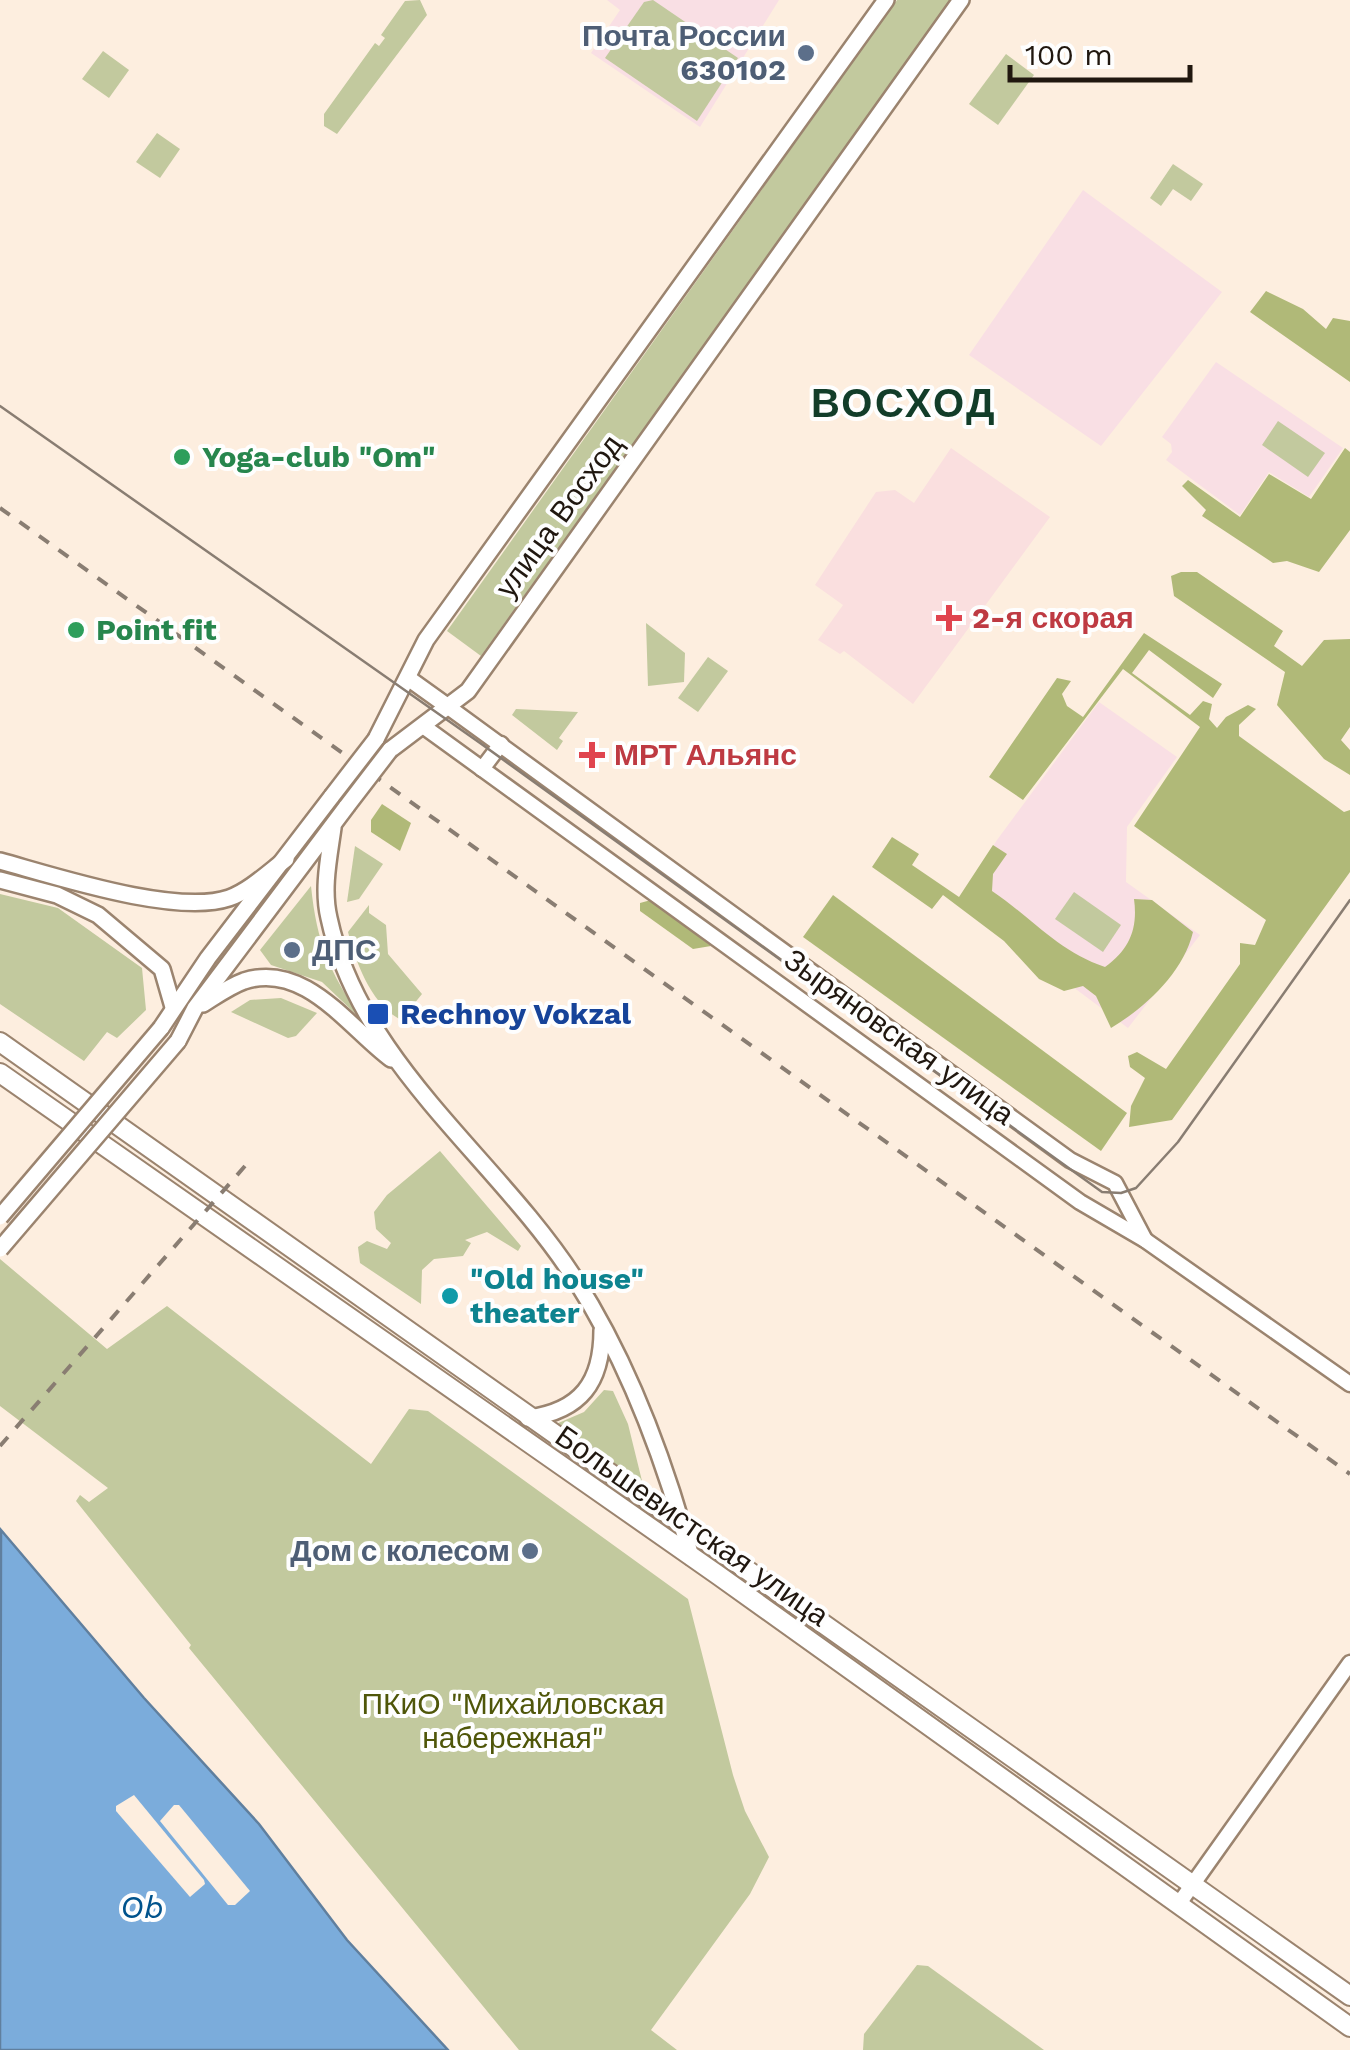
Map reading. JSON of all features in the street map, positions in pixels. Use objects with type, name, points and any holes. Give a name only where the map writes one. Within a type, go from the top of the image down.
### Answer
[{"type":"highway","name":"Большевистская улица","points":[[0,1042],[1350,1996]]},
{"type":"highway","name":"Большевистская улица","points":[[0,1073],[1350,2027]]},
{"type":"main road","name":"улица Восход","points":[[0,1218],[161,1028],[172,1007],[376,739],[426,640],[886,0]]},
{"type":"main road","name":"улица Восход","points":[[0,1249],[178,1041],[195,1008],[390,750],[468,690],[961,0]]},
{"type":"main road","name":"Зыряновская улица","points":[[408,678],[1070,1160],[1115,1183],[1131,1209]]},
{"type":"main road","name":"Зыряновская улица","points":[[423,726],[1080,1202],[1145,1240],[1350,1384]]},
{"type":"main road","points":[[482,769],[501,744]]},
{"type":"main road","points":[[333,828],[326,892],[328,918],[353,984],[405,1068],[549,1240],[602,1326],[631,1385],[691,1558]]},
{"type":"main road","points":[[0,861],[144,896],[214,902],[232,898],[286,858]]},
{"type":"main road","points":[[0,880],[56,895],[98,916],[162,969],[172,1007]]},
{"type":"main road","points":[[195,1008],[242,982],[258,978],[292,983],[332,1006],[365,1040],[405,1068]]},
{"type":"main road","points":[[1080,1202],[1131,1209],[1145,1240]]},
{"type":"main road","points":[[528,1418],[571,1406],[596,1377],[602,1326]]},
{"type":"main road","points":[[596,1377],[616,1375],[631,1385]]},
{"type":"main road","points":[[1178,1904],[1350,1663]]},
{"type":"shaded area","points":[[607,0],[779,0],[700,127],[591,53],[620,10]]},
{"type":"shaded area","points":[[1083,190],[1222,292],[1101,446],[969,355]]},
{"type":"shaded area","points":[[1216,362],[1343,448],[1309,497],[1269,472],[1240,515],[1166,460],[1172,452],[1171,444],[1162,437]]},
{"type":"shaded area","points":[[951,448],[1050,517],[913,704],[844,651],[840,654],[818,640],[843,605],[815,585],[876,492],[895,490],[914,503]]},
{"type":"shaded area","points":[[1099,702],[1177,757],[1127,827],[1126,882],[1200,935],[1128,1028],[959,902],[997,840]]},
{"type":"green space","points":[[420,0],[427,15],[337,134],[324,126],[324,114],[375,43],[379,46],[385,38],[381,35],[405,1]]},
{"type":"green space","points":[[653,0],[738,58],[697,121],[605,58],[644,2]]},
{"type":"green space","points":[[897,0],[951,0],[481,656],[447,631]]},
{"type":"green space","points":[[103,51],[129,70],[109,98],[82,79]]},
{"type":"green space","points":[[1006,54],[1034,75],[998,125],[969,104]]},
{"type":"green space","points":[[157,133],[180,149],[160,178],[136,162]]},
{"type":"green space","points":[[1173,164],[1203,184],[1191,201],[1173,189],[1161,206],[1150,198]]},
{"type":"green space","points":[[1266,291],[1303,309],[1326,329],[1333,318],[1350,321],[1350,382],[1250,312]]},
{"type":"green space","points":[[1278,421],[1325,453],[1308,477],[1262,445]]},
{"type":"green space","points":[[1345,448],[1350,452],[1350,530],[1319,572],[1287,561],[1273,563],[1202,516],[1206,510],[1182,486],[1188,480],[1240,517],[1269,474],[1311,499]]},
{"type":"green space","points":[[1197,572],[1283,631],[1274,646],[1302,666],[1324,640],[1350,639],[1350,727],[1341,740],[1350,750],[1350,775],[1324,759],[1277,705],[1285,672],[1174,596],[1171,576]]},
{"type":"green space","points":[[646,623],[685,653],[684,682],[648,686]]},
{"type":"green space","points":[[1144,633],[1222,684],[1213,698],[1149,650],[1132,673],[1190,715],[1203,701],[1212,704],[1209,719],[1217,728],[1226,717],[1248,705],[1256,709],[1239,725],[1239,736],[1344,812],[1350,810],[1350,872],[1172,1120],[1129,1127],[1131,1106],[1145,1078],[1130,1067],[1128,1056],[1137,1052],[1166,1069],[1240,964],[1240,943],[1255,945],[1266,920],[1134,826],[1200,727],[1123,669],[1023,800],[989,777],[1057,678],[1071,681],[1062,694],[1067,706],[1083,717]]},
{"type":"green space","points":[[708,657],[728,671],[698,712],[678,698]]},
{"type":"green space","points":[[516,709],[578,712],[559,738],[563,741],[557,750],[512,715]]},
{"type":"green space","points":[[382,804],[411,823],[400,851],[371,832],[371,820]]},
{"type":"green space","points":[[892,837],[919,854],[912,865],[959,897],[993,845],[1007,854],[993,874],[992,891],[1074,953],[1105,967],[1121,953],[1130,937],[1135,919],[1134,899],[1152,900],[1193,932],[1188,947],[1161,988],[1111,1028],[1096,996],[1083,986],[1064,991],[1039,979],[1004,941],[943,895],[932,909],[872,867]]},
{"type":"green space","points":[[355,846],[383,864],[359,899],[347,902]]},
{"type":"green space","points":[[311,886],[327,957],[362,1020],[322,982],[271,965],[260,950]]},
{"type":"green space","points":[[1074,892],[1121,925],[1103,952],[1055,919]]},
{"type":"green space","points":[[0,894],[58,908],[142,968],[146,1010],[117,1038],[107,1032],[84,1061],[0,1004]]},
{"type":"green space","points":[[833,895],[1127,1113],[1101,1151],[803,937]]},
{"type":"green space","points":[[651,900],[711,946],[693,949],[640,911],[640,903]]},
{"type":"green space","points":[[369,905],[369,913],[386,925],[388,954],[422,994],[401,1020],[373,993],[351,944],[348,932]]},
{"type":"green space","points":[[281,998],[317,1013],[296,1036],[288,1038],[231,1012],[250,1000]]},
{"type":"green space","points":[[440,1151],[521,1246],[518,1251],[487,1232],[465,1240],[471,1243],[463,1256],[434,1259],[422,1270],[421,1304],[360,1263],[358,1247],[367,1241],[387,1249],[391,1243],[376,1229],[374,1212],[387,1195]]},
{"type":"green space","name":"ПКиО \"Михайловская набережная\"","points":[[0,1259],[107,1349],[167,1306],[371,1464],[409,1409],[428,1411],[688,1599],[733,1775],[745,1811],[769,1857],[750,1894],[651,2030],[677,2050],[519,2050],[189,1648],[191,1645],[76,1501],[80,1495],[89,1502],[108,1488],[0,1406]]},
{"type":"green space","points":[[604,1390],[613,1391],[628,1424],[643,1485],[556,1424],[584,1412]]},
{"type":"green space","points":[[917,1965],[928,1966],[1044,2050],[863,2050],[864,2034]]},
{"type":"water","name":"Ob","points":[[1,1530],[144,1698],[259,1824],[347,1940],[448,2050],[0,2050]]},
{"type":"pier","points":[[134,1795],[204,1880],[205,1884],[190,1897],[116,1811],[116,1806]]},
{"type":"pier","points":[[174,1805],[179,1805],[250,1891],[235,1905],[228,1905],[160,1821]]},
{"type":"tram line","points":[[0,406],[480,743],[1102,1192],[1121,1193],[1136,1188],[1178,1142],[1350,900]]},
{"type":"railway","points":[[0,508],[1350,1474]]},
{"type":"railway","points":[[0,1446],[245,1166]]},
{"type":"place","name":"Почта России 630102","points":[[806,53]]},
{"type":"place","name":"Yoga-club \"Om\"","points":[[182,457]]},
{"type":"place","name":"2-я скорая","points":[[949,618]]},
{"type":"place","name":"Point fit","points":[[76,630]]},
{"type":"place","name":"МРТ Альянс","points":[[592,755]]},
{"type":"place","name":"ДПС","points":[[292,950]]},
{"type":"place","name":"Rechnoy Vokzal","points":[[378,1014]]},
{"type":"place","name":"\"Old house\" theater","points":[[450,1296]]},
{"type":"place","name":"Дом с колесом","points":[[530,1551]]},
{"type":"district","name":"ВОСХОД","points":[[904,403]]}]
